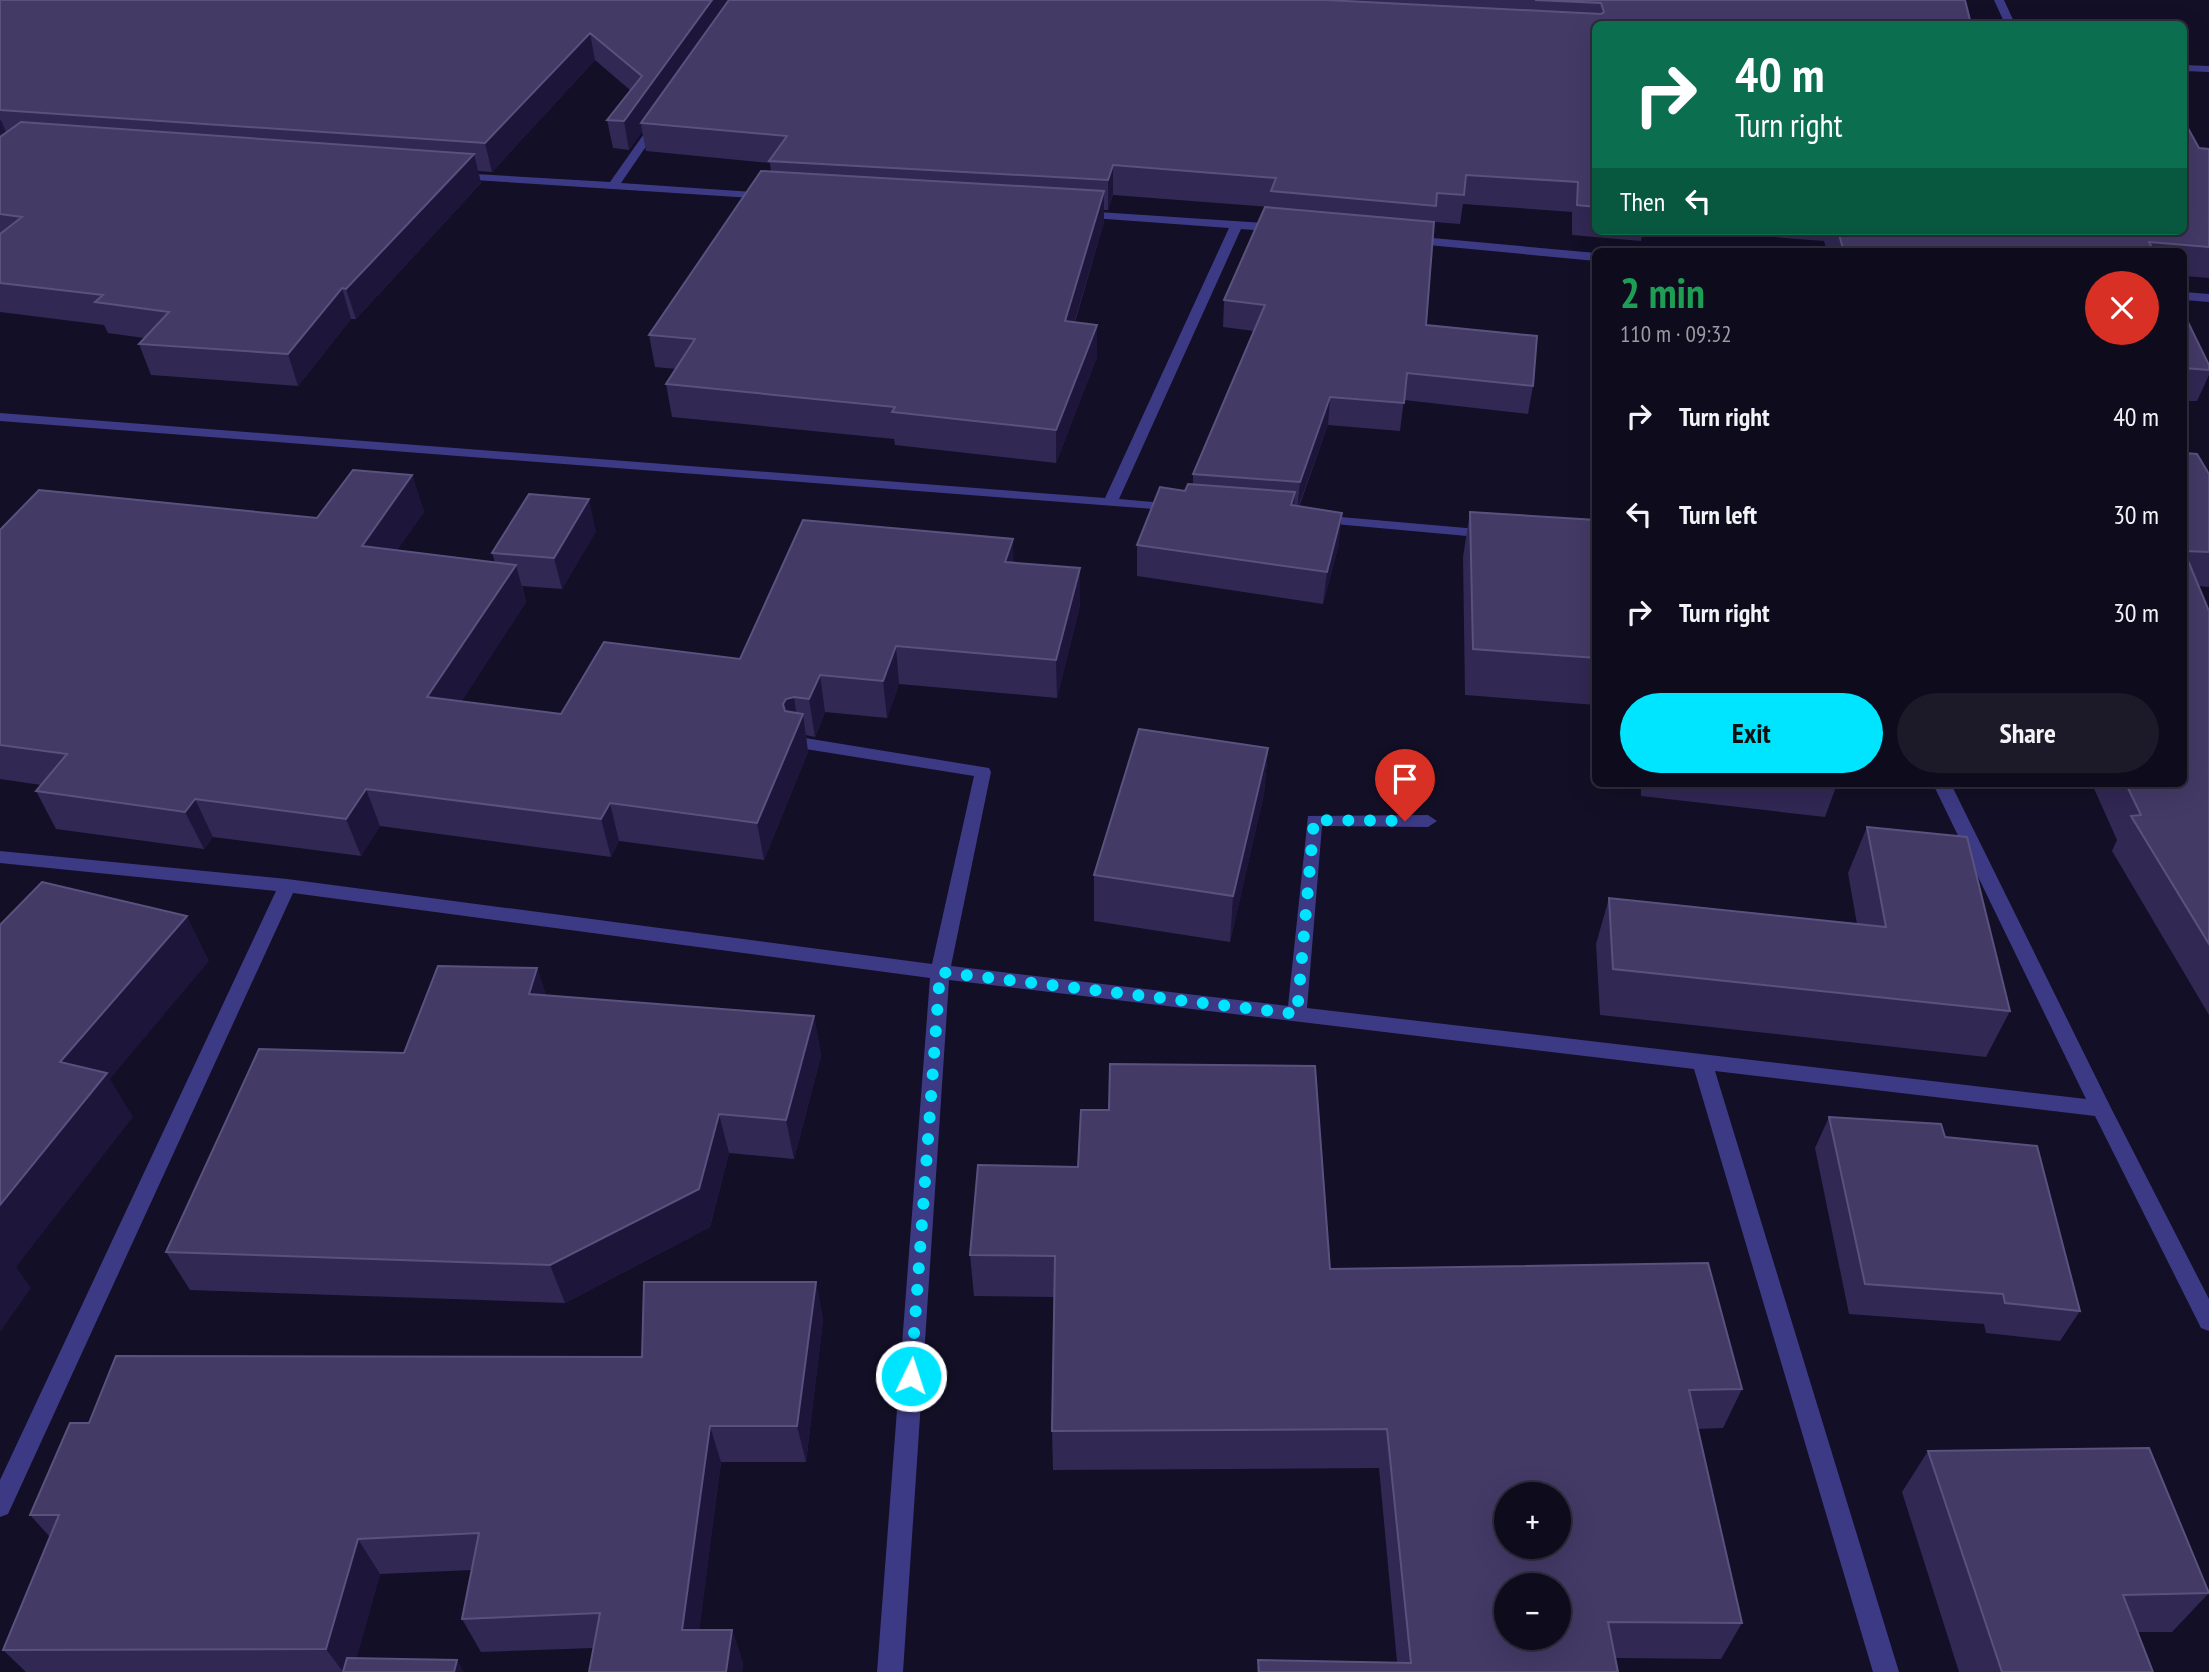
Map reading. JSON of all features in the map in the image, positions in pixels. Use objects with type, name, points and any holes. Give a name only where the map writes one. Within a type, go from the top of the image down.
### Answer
[{"type":"street","points":[[1999,0],[2009,21]]},
{"type":"street","points":[[2187,68],[2209,69]]},
{"type":"street","points":[[612,187],[666,110]]},
{"type":"street","points":[[445,175],[779,197]]},
{"type":"street","points":[[1070,214],[1293,229]]},
{"type":"street","points":[[1110,503],[1237,224]]},
{"type":"street","points":[[1403,239],[1592,257]]},
{"type":"street","points":[[2187,296],[2209,298]]},
{"type":"street","points":[[0,417],[1192,509]]},
{"type":"street","points":[[1301,517],[1464,530],[1504,536]]},
{"type":"street","points":[[799,743],[983,772],[940,972],[890,1672]]},
{"type":"street","points":[[1943,787],[2101,1109],[2209,1321]]},
{"type":"street","points":[[1297,1014],[1314,820],[1428,821]]},
{"type":"street","points":[[0,857],[287,886],[940,972],[2101,1109]]},
{"type":"street","points":[[0,1506],[287,886]]},
{"type":"street","points":[[1702,1062],[1886,1672]]},
{"type":"building","points":[[0,0],[712,0],[624,121],[607,120],[642,76],[590,33],[485,143],[0,110]]},
{"type":"building","points":[[729,0],[1326,0],[1601,14],[1604,12],[1601,3],[1535,0],[1965,0],[1970,21],[1592,21],[1592,207],[1577,205],[1578,182],[1466,175],[1464,195],[1437,193],[1436,206],[1271,191],[1276,178],[1113,165],[1108,180],[769,161],[787,136],[641,123]]},
{"type":"building","points":[[21,122],[474,154],[346,289],[342,288],[288,354],[139,344],[169,312],[95,302],[103,295],[0,283],[0,234],[22,217],[0,214],[0,137]]},
{"type":"building","points":[[2187,126],[2199,148],[2209,149],[2209,247],[2149,242],[2152,248],[1843,248],[1839,235],[2187,235]]},
{"type":"building","points":[[761,171],[1104,191],[1065,321],[1097,325],[1056,430],[892,412],[895,407],[666,384],[695,339],[649,335]]},
{"type":"building","points":[[1265,207],[1434,222],[1426,325],[1537,336],[1533,386],[1407,373],[1404,403],[1330,397],[1300,482],[1193,474],[1265,305],[1224,300]]},
{"type":"building","points":[[2187,320],[2209,365],[2209,370],[2187,368]]},
{"type":"building","points":[[2187,453],[2197,454],[2209,474],[2209,552],[2187,551]]},
{"type":"building","points":[[353,470],[412,475],[362,546],[516,565],[427,697],[561,714],[604,642],[740,659],[803,520],[1013,539],[1005,562],[1080,568],[1056,660],[896,646],[883,681],[820,675],[809,699],[786,699],[783,704],[785,711],[803,714],[757,823],[610,803],[601,819],[366,789],[346,819],[195,799],[185,812],[36,791],[67,754],[0,745],[0,530],[39,490],[317,518]]},
{"type":"building","points":[[1188,484],[1295,492],[1291,505],[1342,513],[1327,572],[1137,545],[1160,487],[1185,491]]},
{"type":"building","points":[[529,494],[589,499],[554,558],[492,553]]},
{"type":"building","points":[[1470,512],[1592,520],[1592,658],[1473,649]]},
{"type":"building","points":[[2187,558],[2209,611],[2209,944],[2131,816],[2141,815],[2127,787],[2187,787]]},
{"type":"building","points":[[1139,729],[1268,748],[1233,896],[1094,875]]},
{"type":"building","points":[[1867,827],[1967,837],[2010,1011],[1613,969],[1609,898],[1886,927]]},
{"type":"building","points":[[42,882],[187,916],[60,1062],[107,1073],[0,1205],[0,925]]},
{"type":"building","points":[[438,966],[537,968],[529,994],[814,1016],[786,1120],[719,1114],[699,1189],[550,1265],[166,1252],[259,1049],[404,1053]]},
{"type":"building","points":[[1110,1064],[1315,1066],[1330,1269],[1708,1263],[1742,1389],[1689,1390],[1742,1623],[1608,1622],[1618,1672],[1259,1672],[1258,1660],[1411,1663],[1387,1429],[1052,1431],[1055,1256],[970,1255],[978,1165],[1078,1167],[1081,1110],[1109,1110]]},
{"type":"building","points":[[1829,1117],[1941,1124],[1945,1137],[2037,1146],[2080,1311],[2005,1303],[2003,1294],[1865,1284]]},
{"type":"building","points":[[644,1282],[816,1282],[797,1426],[710,1426],[682,1630],[732,1630],[726,1672],[589,1672],[600,1613],[462,1619],[479,1533],[358,1539],[326,1649],[3,1650],[59,1515],[30,1515],[70,1423],[89,1423],[116,1356],[642,1357]]},
{"type":"building","points":[[2149,1448],[2209,1593],[2123,1595],[2153,1672],[2002,1672],[1928,1451]]},
{"type":"building","points":[[347,1658],[457,1660],[454,1672],[343,1672]]},
{"type":"route","points":[[911,1376],[940,972],[1297,1014],[1314,820],[1405,821]]}]
